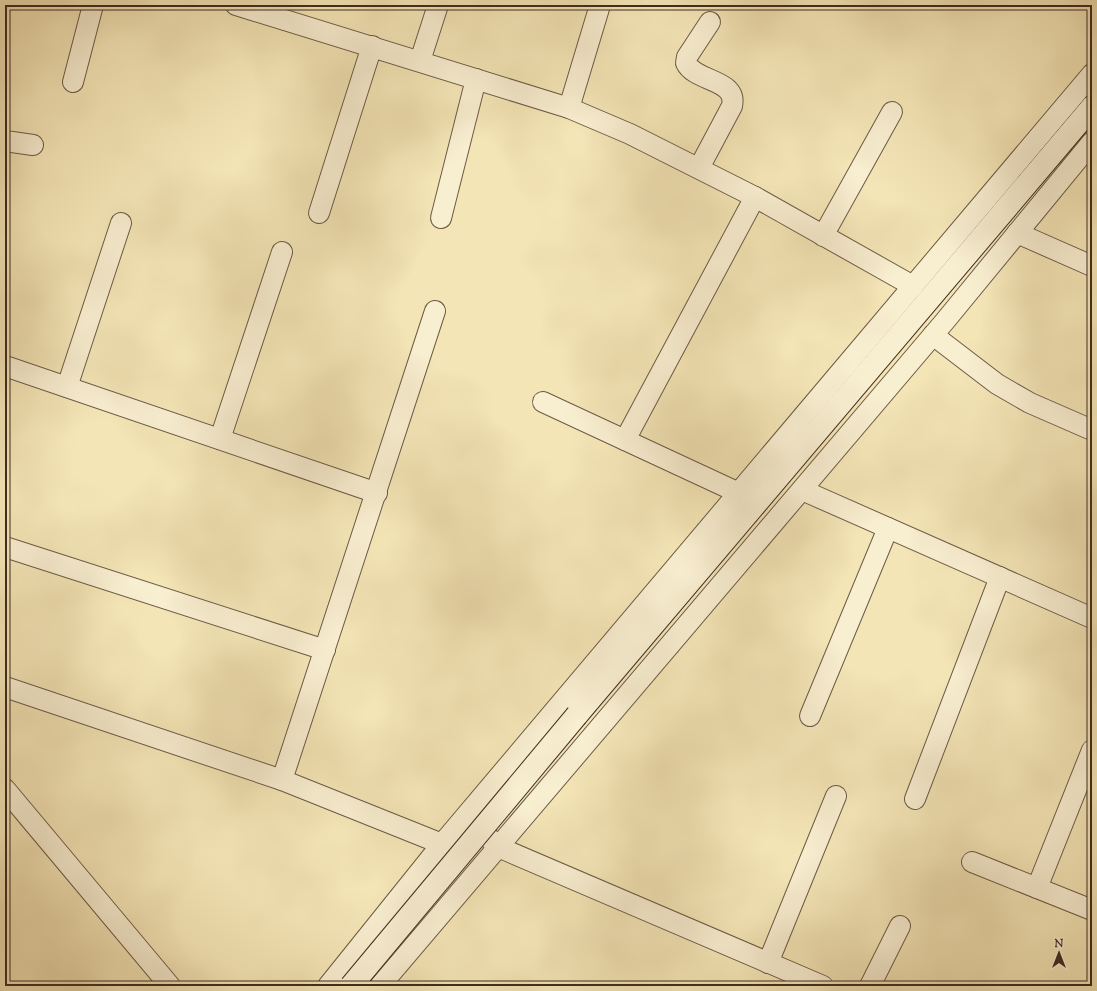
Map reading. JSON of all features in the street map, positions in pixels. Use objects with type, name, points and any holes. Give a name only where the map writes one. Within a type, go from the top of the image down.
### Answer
[{"type":"main road","points":[[350,986],[577,715],[1092,107]]},
{"type":"street","points":[[73,82],[93,5]]},
{"type":"street","points":[[236,5],[569,108],[630,134],[699,168],[755,197],[913,286]]},
{"type":"street","points":[[420,61],[438,5]]},
{"type":"street","points":[[569,108],[600,5]]},
{"type":"street","points":[[699,168],[732,106],[734,98],[731,92],[725,87],[692,70],[686,63],[687,57],[710,22]]},
{"type":"street","points":[[319,213],[372,46]]},
{"type":"street","points":[[328,986],[442,844],[1092,74]]},
{"type":"street","points":[[441,218],[476,79]]},
{"type":"street","points":[[823,236],[892,112]]},
{"type":"street","points":[[5,140],[33,145]]},
{"type":"street","points":[[380,986],[933,335],[1092,142]]},
{"type":"street","points":[[625,440],[755,197]]},
{"type":"street","points":[[67,387],[121,223]]},
{"type":"street","points":[[1017,233],[1092,266]]},
{"type":"street","points":[[220,439],[282,252]]},
{"type":"street","points":[[282,780],[377,493],[435,311]]},
{"type":"street","points":[[933,335],[997,384],[1030,403],[1092,430]]},
{"type":"street","points":[[5,366],[377,493]]},
{"type":"street","points":[[543,402],[739,493]]},
{"type":"street","points":[[802,490],[1092,618]]},
{"type":"street","points":[[810,716],[888,528]]},
{"type":"street","points":[[5,547],[325,650]]},
{"type":"street","points":[[915,799],[1000,577]]},
{"type":"street","points":[[5,687],[282,780],[442,844]]},
{"type":"street","points":[[1037,888],[1092,750]]},
{"type":"street","points":[[5,789],[170,986]]},
{"type":"street","points":[[768,963],[836,796]]},
{"type":"street","points":[[467,816],[498,847],[823,986]]},
{"type":"street","points":[[972,862],[1092,910]]},
{"type":"street","points":[[870,986],[900,926]]}]
